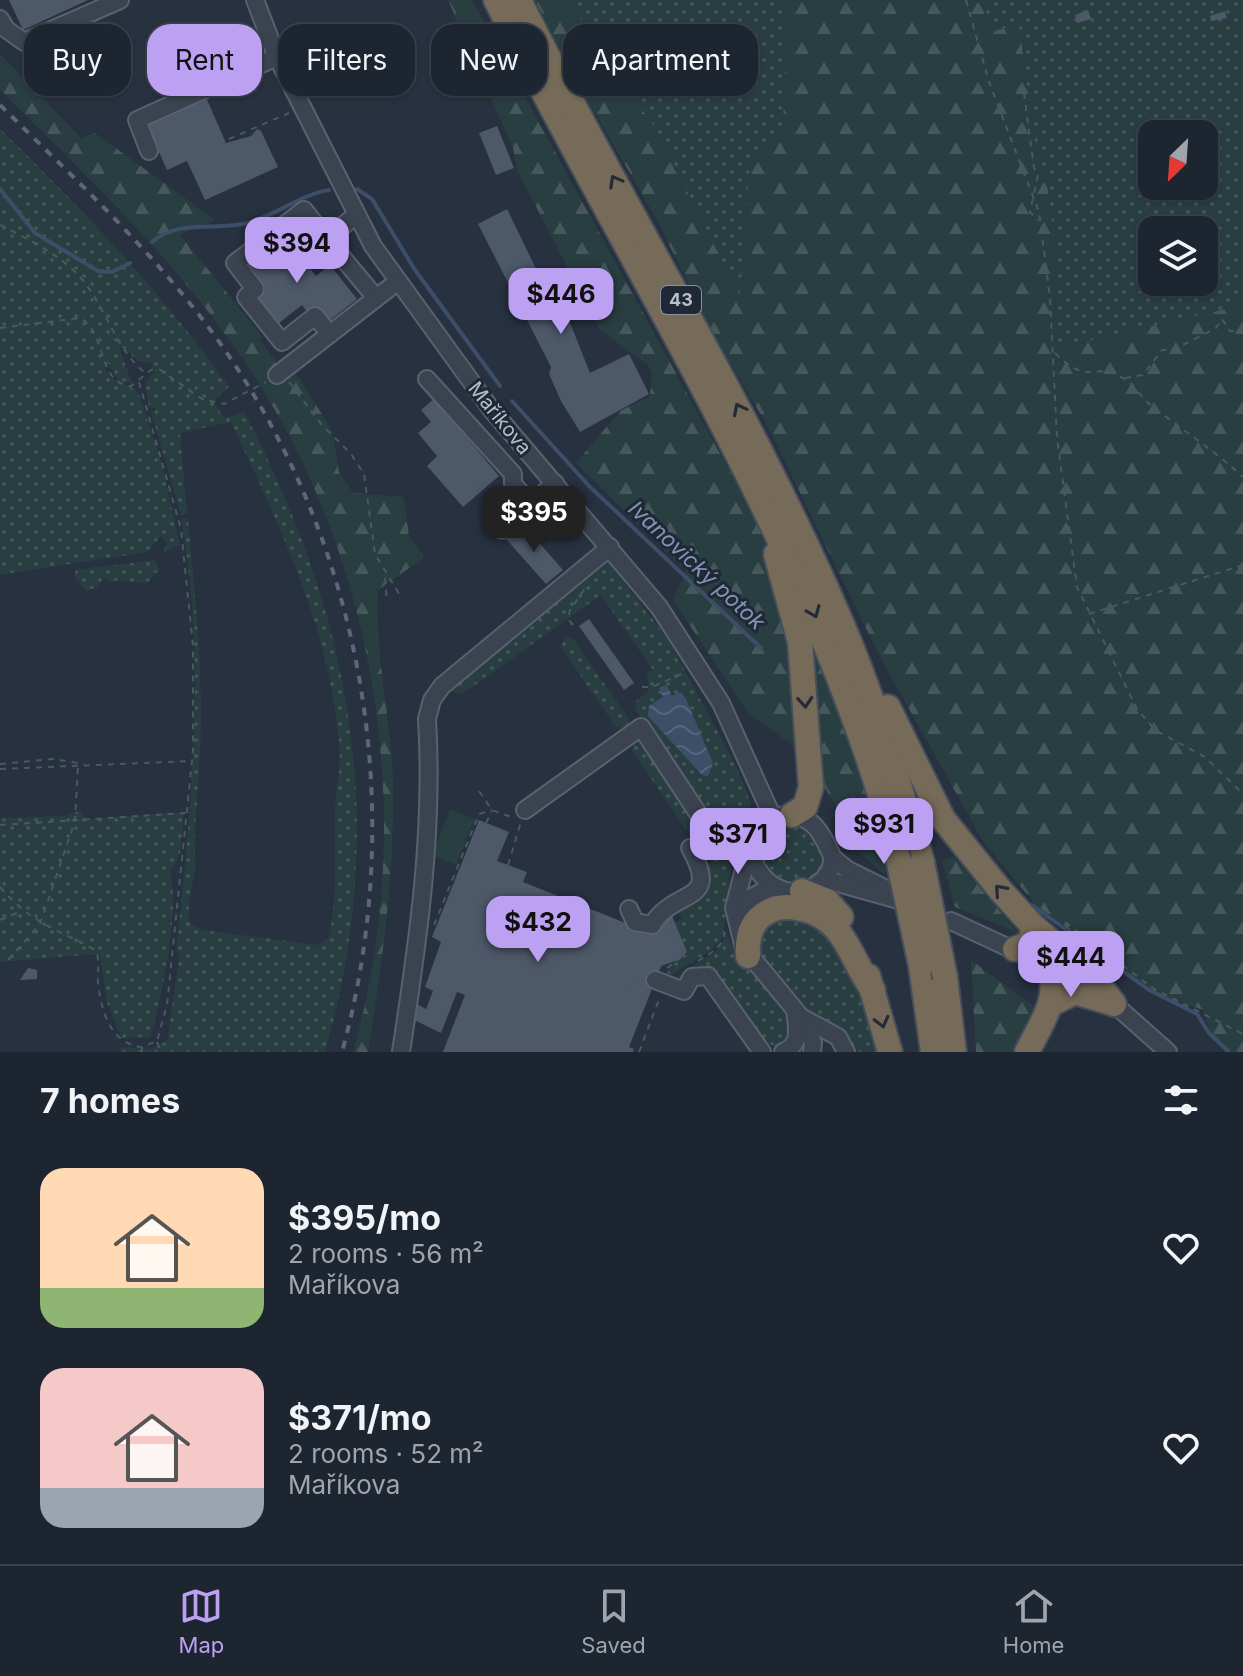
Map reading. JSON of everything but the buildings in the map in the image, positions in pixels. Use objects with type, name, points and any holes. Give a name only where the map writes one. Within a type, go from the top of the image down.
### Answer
[{"type":"highway","name":"43","points":[[496,0],[758,490],[812,604],[857,720],[896,849],[921,966],[933,1052]]},
{"type":"highway","name":"43","points":[[519,0],[735,400],[842,623],[872,701],[922,862],[945,977],[954,1052]]},
{"type":"highway","points":[[758,490],[800,642],[811,787],[805,807],[782,816]]},
{"type":"highway","points":[[842,623],[871,671],[943,819],[1033,926],[1092,976],[1114,1004]]},
{"type":"highway","points":[[802,891],[817,895],[836,909],[854,941],[873,990],[890,1052]]},
{"type":"highway","points":[[748,956],[749,933],[762,915],[779,908],[805,909],[831,922],[844,936],[873,990]]},
{"type":"highway","points":[[1015,949],[1031,943],[1033,926]]},
{"type":"highway","points":[[1027,1052],[1051,1004],[1053,979],[1047,963]]},
{"type":"highway","points":[[1051,1004],[1075,992],[1100,997],[1114,1004]]},
{"type":"street","points":[[0,19],[6,29],[24,42],[120,0]]},
{"type":"street","name":"Maříkova","points":[[255,0],[277,57],[356,215],[397,282],[491,409],[659,607],[707,679],[782,816]]},
{"type":"street","points":[[149,151],[137,120],[277,57]]},
{"type":"street","points":[[330,334],[315,316],[282,342],[246,297],[255,289],[235,263],[304,210],[376,298]]},
{"type":"street","points":[[327,239],[356,215]]},
{"type":"street","points":[[277,375],[397,282]]},
{"type":"street","points":[[427,379],[513,474],[513,484],[531,504]]},
{"type":"street","points":[[502,530],[555,483]]},
{"type":"street","points":[[401,1052],[428,848],[427,719],[432,700],[442,686],[610,547]]},
{"type":"street","points":[[525,810],[641,727],[703,821],[750,847],[758,870],[773,886],[802,891],[824,879],[833,858]]},
{"type":"street","points":[[824,879],[913,904],[848,870],[833,858],[817,827],[782,816],[758,829],[750,847],[731,926],[748,956],[800,1015],[817,1043],[842,1040],[846,1052]]},
{"type":"street","points":[[629,909],[635,922],[652,925],[664,910],[699,888],[703,878],[690,848]]},
{"type":"street","points":[[731,926],[750,898],[773,886]]},
{"type":"street","points":[[951,921],[1047,963],[1114,1004],[1168,1052]]},
{"type":"street","points":[[653,985],[684,991],[692,977],[708,976],[765,1051]]},
{"type":"street","points":[[783,1052],[792,1047],[797,1037],[800,1015]]},
{"type":"path","points":[[966,0],[989,82],[1035,199],[1054,352],[1057,438],[1077,587],[1137,709],[1155,730],[1205,757],[1243,794]]},
{"type":"path","points":[[1024,93],[1034,168],[1038,175],[1030,212],[1039,221]]},
{"type":"path","points":[[229,139],[290,113]]},
{"type":"path","points":[[0,225],[46,249],[76,272],[130,361],[145,373]]},
{"type":"path","points":[[0,328],[80,318],[92,327],[112,377],[124,385],[139,382],[145,373],[159,369],[202,399],[224,404],[277,375],[300,393],[364,474],[375,554],[386,577],[401,597]]},
{"type":"path","points":[[1054,352],[1070,368],[1089,375],[1107,371],[1134,379],[1143,375],[1155,355],[1216,328],[1222,319],[1230,331],[1243,333]]},
{"type":"path","points":[[1123,377],[1151,405],[1215,451],[1243,477]]},
{"type":"path","points":[[139,382],[181,529],[193,646],[192,761],[167,1005],[157,1041],[161,1052]]},
{"type":"path","points":[[1089,614],[1243,565]]},
{"type":"path","points":[[573,625],[568,619],[570,610],[586,589],[586,566]]},
{"type":"path","points":[[386,577],[387,602]]},
{"type":"path","points":[[642,687],[652,687],[690,671]]},
{"type":"path","points":[[0,764],[53,759],[86,764]]},
{"type":"path","points":[[0,769],[192,761]]},
{"type":"path","points":[[8,960],[40,924],[75,821],[78,765]]},
{"type":"path","points":[[479,791],[492,810],[522,821],[508,865]]},
{"type":"path","points":[[417,947],[431,932],[479,814],[492,810]]},
{"type":"path","points":[[486,823],[492,810]]},
{"type":"path","points":[[0,825],[187,813]]},
{"type":"path","points":[[699,866],[723,846],[726,836]]},
{"type":"path","points":[[0,887],[40,924],[95,950],[97,979],[111,1029],[125,1043],[142,1047],[157,1041]]},
{"type":"path","points":[[0,920],[23,911]]},
{"type":"path","points":[[1065,922],[1154,989],[1243,1034]]},
{"type":"path","points":[[693,964],[723,942],[731,926]]},
{"type":"path","points":[[669,964],[684,955],[674,933]]},
{"type":"path","points":[[628,992],[633,979],[653,985],[639,1052]]},
{"type":"path","points":[[142,1047],[142,1052]]},
{"type":"green space","points":[[448,0],[472,0],[485,24],[459,24]]},
{"type":"green space","points":[[535,0],[567,0],[583,24],[563,24],[563,55]]},
{"type":"green space","points":[[567,0],[787,0],[783,129],[751,155],[740,299],[657,131],[633,96],[758,96],[758,24],[583,24]]},
{"type":"green space","points":[[787,0],[980,0],[994,31],[1019,25],[1036,151],[1047,183],[1053,233],[1056,323],[1053,325],[1057,348],[1243,305],[1243,1052],[1232,1052],[1211,1033],[1203,1010],[1151,991],[1036,905],[984,843],[879,655],[767,425],[714,336],[656,218],[585,96],[633,96],[657,131],[740,297],[751,155],[783,129]]},
{"type":"green space","points":[[980,0],[1243,0],[1243,305],[1057,348],[1053,325],[1056,323],[1053,233],[1047,183],[1036,151],[1018,26],[994,31]]},
{"type":"green space","points":[[0,54],[24,79],[24,96],[40,96],[81,138],[95,133],[215,220],[180,235],[263,337],[260,340],[277,363],[274,369],[294,370],[332,430],[339,472],[353,493],[404,497],[409,537],[425,557],[378,590],[377,615],[392,766],[393,824],[386,922],[368,1052],[353,1052],[372,967],[382,879],[383,790],[375,702],[358,615],[331,530],[296,449],[252,373],[225,334],[134,225],[0,90]]},
{"type":"green space","points":[[490,96],[524,96],[758,523],[780,595],[790,653],[797,748],[748,713],[673,600],[686,571],[576,463],[620,411],[650,396],[652,373],[648,365],[600,330],[517,170],[513,148]]},
{"type":"green space","points":[[0,129],[120,253],[177,318],[229,387],[213,401],[224,418],[244,412],[281,489],[311,567],[334,645],[349,724],[356,804],[355,885],[345,968],[325,1052],[121,1052],[117,1047],[151,1049],[167,1041],[180,953],[176,953],[191,790],[195,682],[189,574],[181,519],[188,518],[201,695],[195,872],[189,901],[191,924],[202,930],[319,945],[329,937],[340,761],[334,700],[314,618],[300,578],[231,422],[180,433],[187,514],[181,515],[151,412],[155,412],[155,408],[149,407],[145,382],[154,372],[152,364],[138,361],[124,348],[119,347],[132,383],[118,381],[108,363],[104,366],[111,378],[135,389],[140,397],[161,461],[180,545],[163,553],[167,543],[161,536],[147,552],[0,575]]},
{"type":"green space","points":[[155,560],[159,570],[146,584],[111,582],[103,578],[97,587],[86,591],[74,576],[76,570]]},
{"type":"green space","points":[[609,563],[668,639],[737,768],[751,804],[747,819],[738,826],[726,825],[725,828],[705,811],[635,709],[636,701],[649,691],[647,675],[653,670],[601,595],[468,690],[458,694],[453,691],[461,679],[495,654],[504,642],[511,642],[574,589],[587,571]]},
{"type":"green space","points":[[565,637],[574,640],[629,719],[626,730],[616,727],[561,647]]},
{"type":"green space","points":[[812,657],[817,660],[837,701],[882,844],[886,876],[845,840],[841,817],[818,775]]},
{"type":"green space","points":[[634,741],[641,741],[701,830],[716,840],[713,853],[702,862],[698,856],[702,852],[632,751]]},
{"type":"green space","points":[[450,809],[475,819],[456,865],[432,856]]},
{"type":"green space","points":[[80,811],[86,819],[184,812],[180,854],[170,873],[173,908],[168,954],[150,1037],[122,1038],[107,1003],[100,954],[0,962],[0,818],[64,816]]},
{"type":"green space","points":[[788,825],[805,830],[827,858],[828,864],[818,874],[801,884],[785,883],[761,860],[763,840],[778,828]]},
{"type":"green space","points":[[725,849],[731,867],[723,937],[712,950],[670,976],[667,974],[671,964],[687,952],[674,923],[682,919],[676,907],[708,882],[706,867]]},
{"type":"green space","points":[[954,857],[1018,933],[955,907],[942,861]]},
{"type":"green space","points":[[799,912],[844,945],[882,1052],[853,1052],[846,1034],[815,1021],[756,955],[759,924]]},
{"type":"green space","points":[[727,935],[734,949],[773,995],[789,1020],[794,1035],[777,1048],[764,1041],[715,971],[692,968],[678,982],[672,979],[714,953]]},
{"type":"green space","points":[[971,960],[1036,1008],[1016,1052],[976,1052]]},
{"type":"water","points":[[666,685],[672,696],[681,692],[686,699],[713,763],[708,776],[702,775],[648,716],[649,706],[663,697],[659,688]]},
{"type":"waterway","name":"Ivanovický potok","points":[[0,189],[35,233],[98,271],[112,272],[130,263]]},
{"type":"waterway","name":"Ivanovický potok","points":[[357,189],[372,199],[415,270],[500,386]]},
{"type":"waterway","name":"Ivanovický potok","points":[[152,242],[173,230],[248,223],[329,190]]},
{"type":"waterway","name":"Ivanovický potok","points":[[512,401],[590,487],[761,648]]},
{"type":"waterway","name":"Ivanovický potok","points":[[1032,905],[1149,990],[1197,1014],[1209,1033],[1229,1052]]},
{"type":"railway","points":[[0,105],[131,236],[203,320],[257,401],[301,487],[335,577],[358,670],[370,765],[372,861],[362,957],[342,1052]]}]
